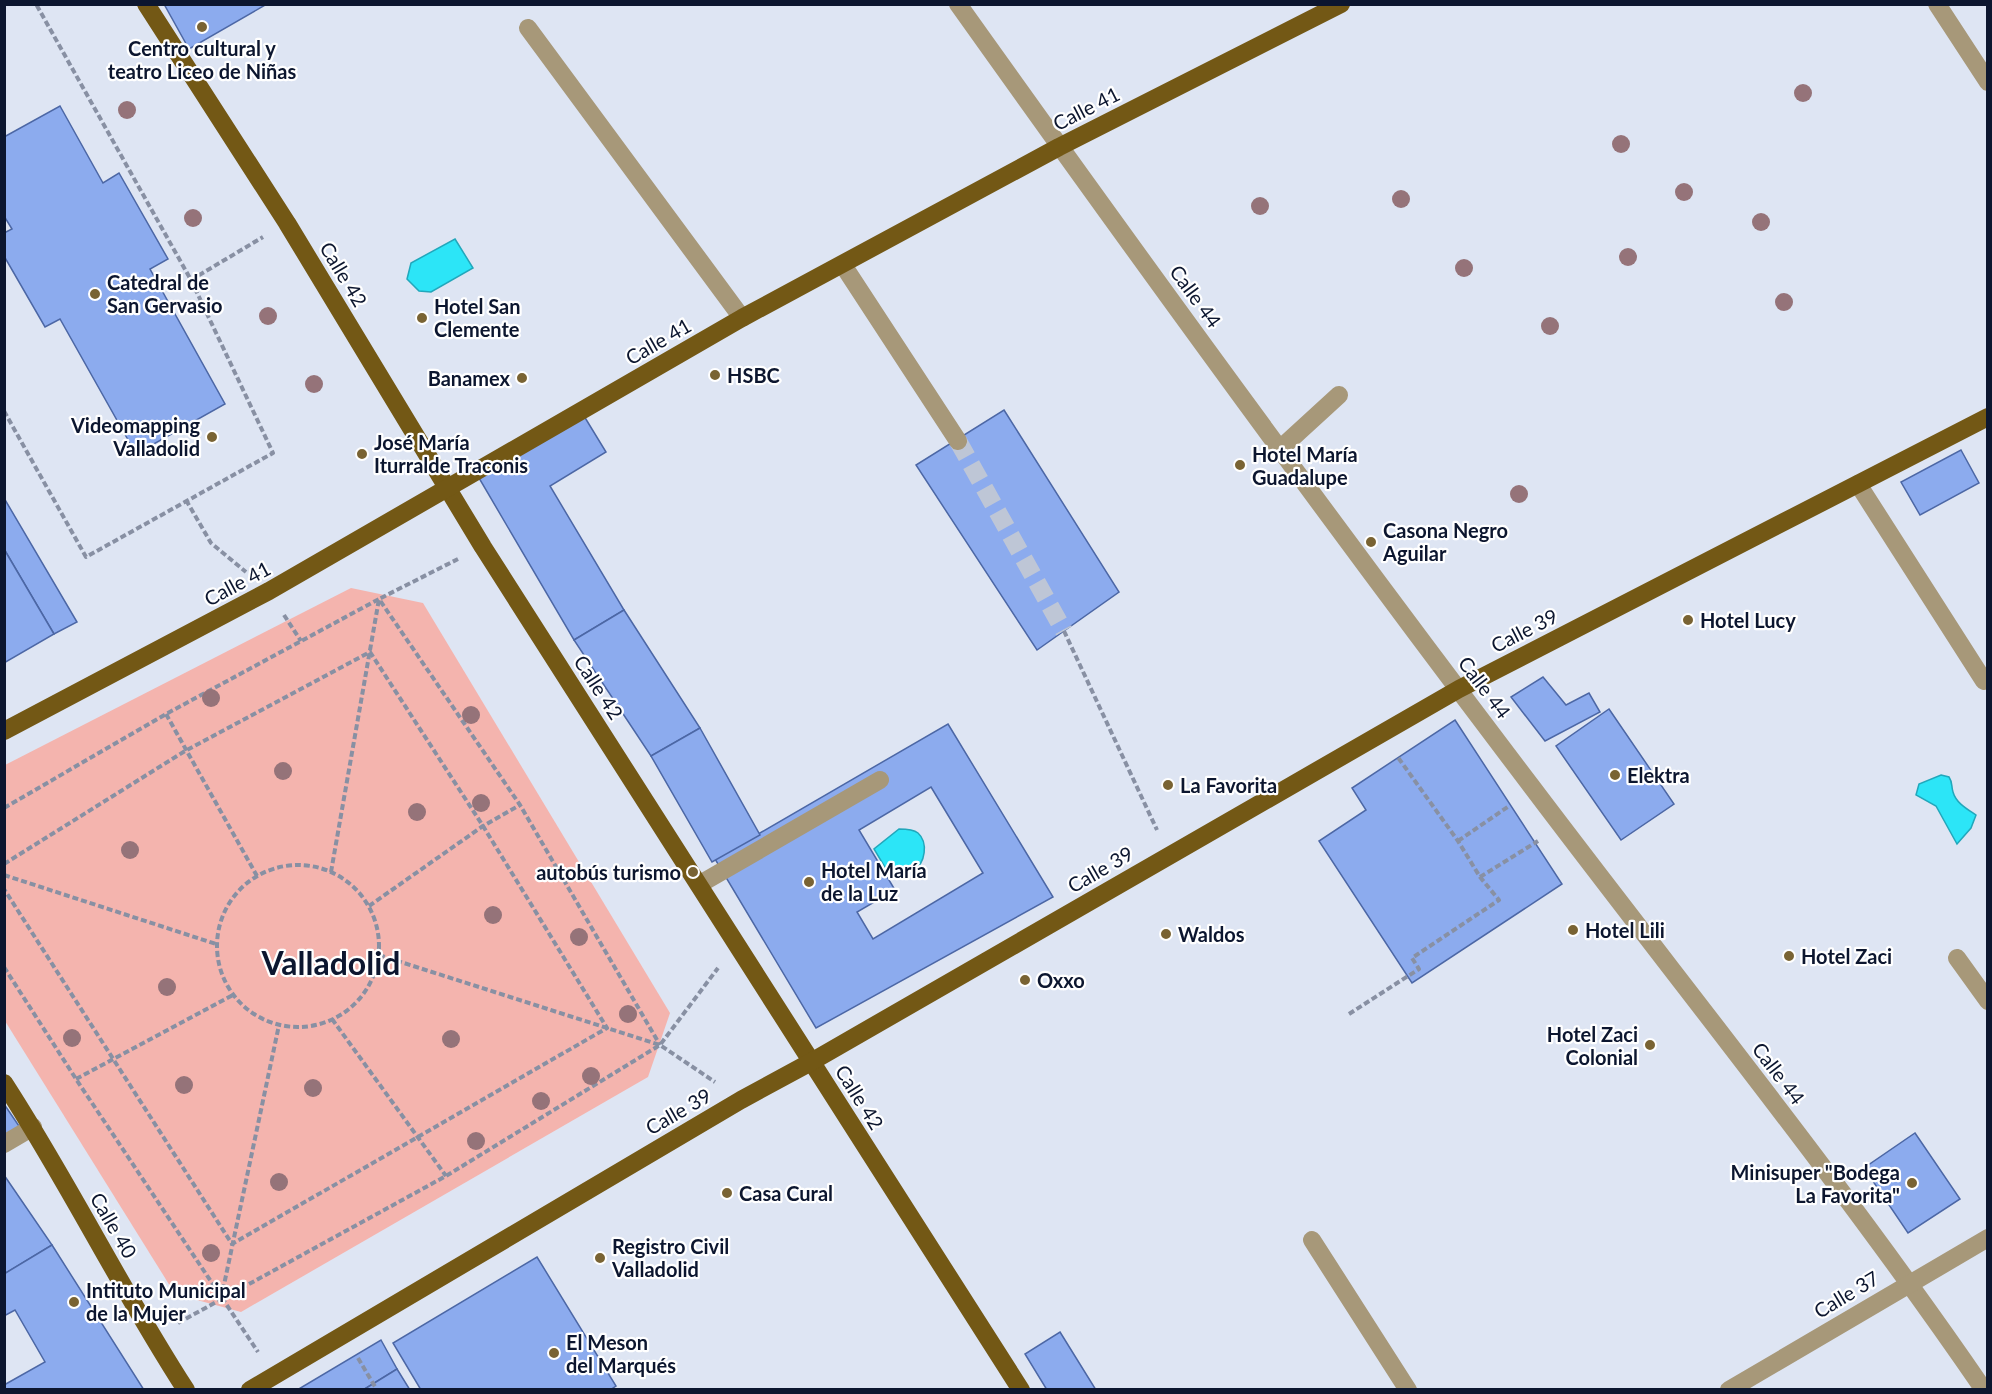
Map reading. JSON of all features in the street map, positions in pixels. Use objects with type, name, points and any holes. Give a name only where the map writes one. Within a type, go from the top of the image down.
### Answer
[{"type":"main road","name":"Calle 42","points":[[146,4],[287,223],[483,547],[1021,1389]]},
{"type":"main road","name":"Calle 41","points":[[4,731],[269,591],[742,318],[1059,147],[1341,4]]},
{"type":"main road","name":"Calle 39","points":[[250,1389],[741,1100],[811,1062],[1458,689],[1988,417]]},
{"type":"main road","name":"Calle 40","points":[[4,1083],[33,1127],[152,1337],[186,1389]]},
{"type":"street","name":"Calle 44","points":[[958,4],[1059,147],[1280,449],[1533,789],[1910,1282],[1984,1389]]},
{"type":"street","points":[[1937,4],[1988,82]]},
{"type":"street","points":[[528,28],[742,318]]},
{"type":"street","points":[[843,265],[958,441]]},
{"type":"street","points":[[1280,449],[1339,395]]},
{"type":"street","points":[[1858,484],[1984,681]]},
{"type":"street","points":[[700,884],[880,780]]},
{"type":"street","points":[[1957,958],[1988,1001]]},
{"type":"street","points":[[4,1144],[33,1127]]},
{"type":"street","name":"Calle 37","points":[[1729,1389],[1988,1238]]},
{"type":"street","points":[[1312,1240],[1408,1389]]},
{"type":"path","points":[[4,411],[86,557],[273,453],[191,280],[36,4]]},
{"type":"path","points":[[191,280],[287,223]]},
{"type":"path","points":[[4,808],[166,714],[379,598],[483,547]]},
{"type":"path","points":[[331,872],[379,598]]},
{"type":"path","points":[[379,598],[520,805],[660,1045]]},
{"type":"path","points":[[1064,631],[1169,856]]},
{"type":"path","points":[[4,864],[185,751],[370,651]]},
{"type":"path","points":[[370,651],[483,826],[607,1028]]},
{"type":"path","points":[[166,714],[256,876]]},
{"type":"path","points":[[1349,1014],[1419,969],[1412,958],[1499,900],[1480,877],[1458,841],[1381,734]]},
{"type":"path","points":[[1458,841],[1533,789]]},
{"type":"path","points":[[369,906],[483,826],[520,805]]},
{"type":"path","points":[[1480,877],[1562,826]]},
{"type":"path","points":[[306,865],[331,872],[353,885],[369,906],[378,929],[379,955],[371,981],[355,1004],[332,1019],[306,1027],[279,1024],[253,1014],[233,995],[220,971],[216,944],[222,917],[235,893],[256,876],[280,866],[306,865]]},
{"type":"path","points":[[4,875],[216,944]]},
{"type":"path","points":[[4,889],[232,1244]]},
{"type":"path","points":[[152,1337],[446,1176],[660,1045],[737,944]]},
{"type":"path","points":[[379,955],[660,1045],[741,1100]]},
{"type":"path","points":[[4,967],[273,1375]]},
{"type":"path","points":[[76,1079],[233,995]]},
{"type":"path","points":[[332,1019],[446,1176]]},
{"type":"path","points":[[221,1299],[279,1024]]},
{"type":"path","points":[[232,1244],[607,1028]]},
{"type":"path","points":[[344,1334],[377,1389]]},
{"type":"shaded area","points":[[351,588],[423,603],[670,1013],[648,1077],[241,1312],[175,1294],[5,1021],[5,765]]},
{"type":"water","points":[[455,239],[473,268],[431,292],[419,291],[407,279],[411,263]]},
{"type":"water","points":[[1941,775],[1949,777],[1957,799],[1976,815],[1971,828],[1957,844],[1936,806],[1916,795],[1919,784]]},
{"type":"water","points":[[899,829],[918,833],[924,847],[923,858],[913,870],[889,874],[874,849]]},
{"type":"building","name":"Centro cultural y teatro Liceo de Niñas","points":[[164,4],[267,4],[189,49]]},
{"type":"building","name":"Catedral de San Gervasio","points":[[60,106],[103,183],[119,173],[168,259],[150,269],[225,404],[136,454],[60,319],[45,327],[4,256],[4,233],[12,229],[4,216],[4,137]]},
{"type":"building","points":[[1004,410],[1119,592],[1037,650],[916,465]]},
{"type":"building","points":[[584,416],[606,452],[550,486],[624,610],[574,640],[479,478]]},
{"type":"building","points":[[1961,450],[1979,483],[1920,515],[1901,482]]},
{"type":"building","points":[[4,498],[77,622],[54,634],[4,549]]},
{"type":"building","points":[[4,549],[54,634],[4,663]]},
{"type":"building","points":[[624,610],[700,728],[651,756],[574,640]]},
{"type":"building","points":[[1543,677],[1566,705],[1589,693],[1600,712],[1545,741],[1511,697]]},
{"type":"building","name":"Elektra","points":[[1609,709],[1674,804],[1621,840],[1556,746]]},
{"type":"building","points":[[1455,720],[1562,884],[1412,983],[1319,841],[1366,810],[1352,788]]},
{"type":"building","name":"Hotel María de la Luz","points":[[948,724],[1053,897],[816,1028],[715,859]],"holes":[[[931,787],[983,873],[873,939],[857,912],[895,890],[859,830]]]},
{"type":"building","points":[[700,728],[760,835],[712,862],[651,756]]},
{"type":"building","points":[[4,1104],[21,1129],[4,1139]]},
{"type":"building","name":"Minisuper \"Bodega La Favorita\"","points":[[1915,1133],[1960,1199],[1908,1233],[1864,1168]]},
{"type":"building","points":[[4,1175],[52,1245],[4,1274]]},
{"type":"building","points":[[52,1245],[144,1390],[4,1390],[4,1385],[45,1362],[15,1310],[4,1316],[4,1274]]},
{"type":"building","points":[[537,1257],[616,1386],[610,1390],[421,1390],[393,1343]]},
{"type":"building","points":[[1060,1332],[1096,1390],[1047,1390],[1025,1354]]},
{"type":"building","points":[[381,1340],[397,1369],[363,1390],[297,1390]]},
{"type":"building","points":[[397,1369],[410,1390],[363,1390]]},
{"type":"tunnel","points":[[958,441],[1064,631]]},
{"type":"place","name":"Centro cultural y teatro Liceo de Niñas","points":[[202,27]]},
{"type":"place","name":"Catedral de San Gervasio","points":[[95,294]]},
{"type":"place","name":"Hotel San Clemente","points":[[422,318]]},
{"type":"place","name":"HSBC","points":[[715,375]]},
{"type":"place","name":"Banamex","points":[[522,378]]},
{"type":"place","name":"Videomapping Valladolid","points":[[212,437]]},
{"type":"place","name":"José María Iturralde Traconis","points":[[362,454]]},
{"type":"place","name":"Hotel María Guadalupe","points":[[1240,465]]},
{"type":"place","name":"Casona Negro Aguilar","points":[[1371,542]]},
{"type":"place","name":"Hotel Lucy","points":[[1688,620]]},
{"type":"place","name":"Elektra","points":[[1615,775]]},
{"type":"place","name":"La Favorita","points":[[1168,785]]},
{"type":"place","name":"autobús turismo","points":[[693,872]]},
{"type":"place","name":"Hotel María de la Luz","points":[[809,882]]},
{"type":"place","name":"Hotel Lili","points":[[1573,930]]},
{"type":"place","name":"Waldos","points":[[1166,934]]},
{"type":"place","name":"Hotel Zaci","points":[[1789,956]]},
{"type":"place","name":"Oxxo","points":[[1025,980]]},
{"type":"place","name":"Hotel Zaci Colonial","points":[[1650,1045]]},
{"type":"place","name":"Minisuper \"Bodega La Favorita\"","points":[[1912,1183]]},
{"type":"place","name":"Casa Cural","points":[[727,1193]]},
{"type":"place","name":"Registro Civil Valladolid","points":[[600,1258]]},
{"type":"place","name":"Intituto Municipal de la Mujer","points":[[74,1302]]},
{"type":"place","name":"El Meson del Marqués","points":[[554,1353]]},
{"type":"district","name":"Valladolid","points":[[331,962]]}]
